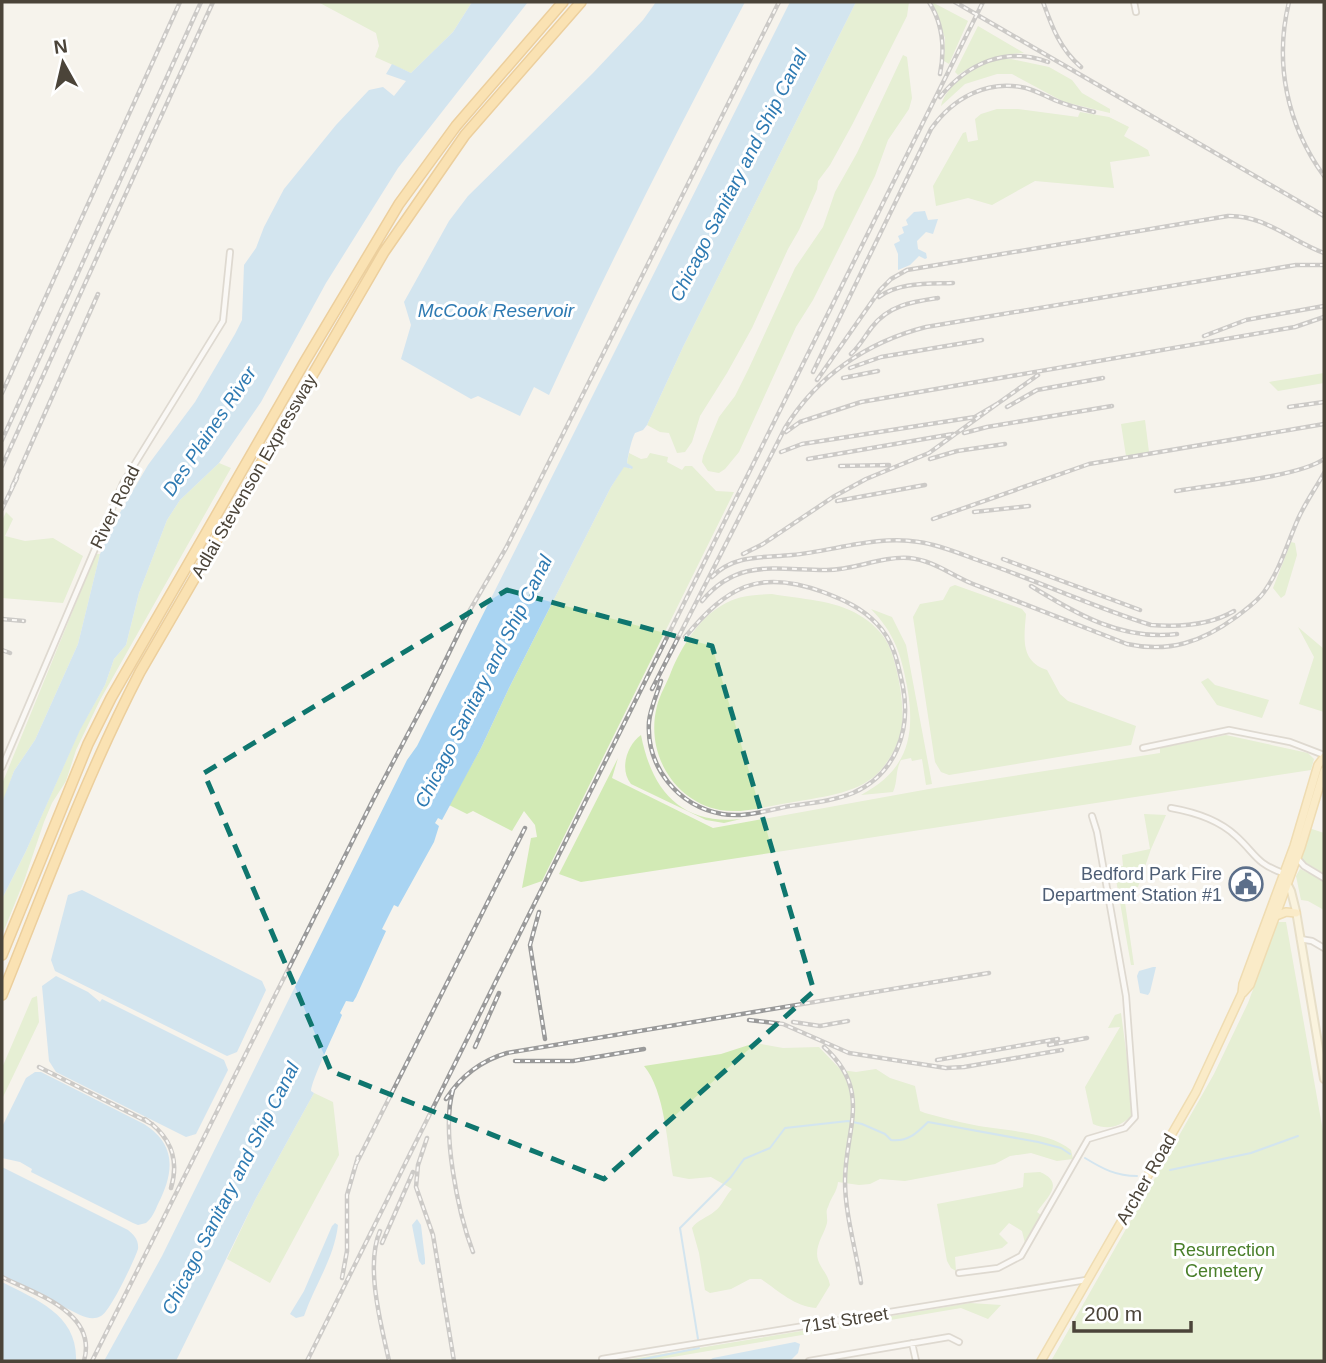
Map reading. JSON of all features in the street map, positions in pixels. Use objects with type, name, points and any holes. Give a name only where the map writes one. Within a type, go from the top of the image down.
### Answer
[{"type":"highway","name":"Adlai Stevenson Expressway","points":[[2,955],[88,744],[111,698],[373,244],[456,126],[563,2]]},
{"type":"highway","name":"Adlai Stevenson Expressway","points":[[2,995],[87,783],[118,715],[371,275],[465,135],[581,2]]},
{"type":"main road","name":"Archer Road","points":[[1041,1361],[1196,1092],[1242,993],[1306,810],[1318,765],[1324,756]]},
{"type":"main road","name":"Archer Road","points":[[1242,993],[1250,985],[1297,858],[1324,771]]},
{"type":"main road","points":[[1275,916],[1286,912],[1296,913]]},
{"type":"street","points":[[1134,2],[1136,12]]},
{"type":"street","name":"River Road","points":[[2,767],[122,483],[223,321],[230,252]]},
{"type":"street","points":[[1143,748],[1229,730],[1290,742],[1324,756]]},
{"type":"street","points":[[1171,808],[1200,815],[1236,835],[1262,864],[1283,873],[1296,913],[1324,1079]]},
{"type":"street","points":[[959,1273],[998,1268],[1021,1256],[1088,1139],[1125,1128],[1135,1117],[1126,996],[1092,816]]},
{"type":"street","points":[[1297,858],[1304,866],[1324,878]]},
{"type":"street","points":[[1293,867],[1304,866]]},
{"type":"street","points":[[1300,939],[1312,941],[1324,948]]},
{"type":"street","name":"71st Street","points":[[602,1359],[1087,1280]]},
{"type":"street","points":[[809,1361],[949,1337],[959,1342]]},
{"type":"street","points":[[912,1343],[916,1361]]},
{"type":"highlighted area","points":[[507,590],[712,646],[814,991],[604,1179],[331,1071],[204,773]]},
{"type":"green space","points":[[318,2],[472,2],[453,32],[411,73],[375,57],[379,46],[376,33]]},
{"type":"green space","points":[[856,2],[909,2],[907,16],[852,125],[818,181],[799,230],[752,328],[700,416],[692,442],[685,452],[677,453],[669,433],[660,432],[647,425],[683,347]]},
{"type":"green space","points":[[932,2],[968,21],[949,64],[944,61],[945,38]]},
{"type":"green space","points":[[978,26],[1024,53],[990,59],[958,75],[955,72]]},
{"type":"green space","points":[[903,55],[907,57],[912,98],[909,109],[888,140],[875,176],[813,300],[796,327],[739,452],[719,473],[708,471],[702,462],[703,456],[719,417],[735,396],[795,268],[823,227],[835,192],[857,153]]},
{"type":"green space","points":[[996,59],[1011,59],[1049,67],[1072,80],[1082,93],[1110,109],[1110,113],[1064,102],[1012,74],[997,74],[965,84],[941,106],[955,83]]},
{"type":"green space","points":[[997,109],[1078,117],[1080,112],[1109,117],[1129,127],[1124,136],[1148,150],[1150,156],[1110,162],[1114,188],[1035,181],[992,205],[968,198],[936,206],[933,186],[963,133],[966,132],[968,142],[978,140],[975,119]]},
{"type":"green space","points":[[1324,373],[1324,383],[1278,391],[1269,382]]},
{"type":"green space","points":[[1145,420],[1149,452],[1126,456],[1121,424]]},
{"type":"green space","points":[[629,453],[641,459],[647,458],[650,453],[668,457],[667,462],[682,470],[685,466],[692,466],[716,491],[734,492],[542,881],[522,888],[531,838],[537,837],[535,825],[524,811],[512,831],[473,811],[467,814],[449,805],[481,748],[611,487],[624,466],[631,469],[627,463]]},
{"type":"green space","points":[[219,463],[231,468],[100,700],[76,750],[66,781],[44,822],[2,935],[2,899],[80,729],[105,685],[114,659],[126,645],[139,593],[167,520],[180,500]]},
{"type":"green space","points":[[6,512],[13,519],[5,536],[25,541],[53,538],[83,556],[63,603],[2,598],[2,521]]},
{"type":"green space","points":[[1291,542],[1295,543],[1297,555],[1285,595],[1281,598],[1273,588]]},
{"type":"green space","points":[[96,554],[100,554],[78,644],[35,740],[14,771],[2,805],[2,784]]},
{"type":"green space","points":[[955,585],[1022,609],[1026,614],[1026,648],[1032,661],[1047,670],[1060,694],[1068,701],[1136,726],[1131,745],[949,775],[941,772],[935,762],[913,617],[920,604],[943,600],[950,587]]},
{"type":"green space","points":[[772,594],[839,606],[863,618],[879,631],[892,653],[898,675],[902,700],[901,732],[895,749],[878,773],[848,791],[754,809],[720,810],[703,805],[689,796],[666,772],[655,740],[657,706],[681,652],[708,616],[737,598]]},
{"type":"green space","points":[[871,609],[892,617],[906,645],[932,784],[926,785],[922,759],[912,761],[911,758],[901,760],[893,792],[861,795],[877,785],[899,762],[909,735],[910,720],[910,704],[899,653],[891,635]]},
{"type":"green space","points":[[1298,627],[1324,649],[1324,712],[1299,704],[1314,657]]},
{"type":"green space","points":[[1208,678],[1215,685],[1269,700],[1262,718],[1217,705],[1201,682]]},
{"type":"green space","points":[[641,735],[653,773],[673,800],[686,810],[702,816],[741,819],[724,823],[706,820],[631,784],[627,778],[626,758]]},
{"type":"green space","points":[[1226,735],[1308,753],[1314,759],[1311,770],[581,882],[559,874],[618,758],[612,778],[713,828],[929,789],[1160,753],[1160,748]]},
{"type":"green space","points":[[1144,814],[1166,815],[1138,887],[1123,889],[1134,965],[1131,965],[1114,868],[1123,866],[1122,855],[1150,849]]},
{"type":"green space","points":[[1309,828],[1324,833],[1324,874],[1300,859]]},
{"type":"green space","points":[[1300,869],[1324,880],[1324,910],[1301,900],[1296,876]]},
{"type":"green space","name":"Resurrection Cemetery","points":[[1278,922],[1286,922],[1324,1137],[1324,1361],[1051,1361],[1214,1074],[1248,1003]]},
{"type":"green space","points":[[37,996],[39,1022],[2,1099],[2,1068],[32,998]]},
{"type":"green space","points":[[1121,1013],[1133,1103],[1132,1116],[1119,1125],[1104,1127],[1093,1124],[1085,1087],[1120,1027],[1108,1028],[1115,1015]]},
{"type":"green space","points":[[755,1043],[783,1048],[819,1047],[841,1070],[856,1072],[876,1069],[890,1078],[915,1086],[920,1111],[968,1124],[1051,1139],[1071,1150],[1073,1159],[1057,1161],[1031,1153],[1010,1156],[995,1164],[905,1181],[880,1179],[859,1185],[838,1182],[827,1209],[827,1223],[817,1250],[818,1260],[830,1285],[816,1308],[794,1301],[761,1279],[750,1279],[731,1289],[710,1293],[705,1290],[692,1228],[717,1209],[732,1189],[711,1177],[689,1179],[673,1176],[661,1103],[657,1089],[644,1066],[721,1054]]},
{"type":"green space","points":[[314,1093],[333,1102],[339,1155],[270,1283],[227,1259],[255,1200]]},
{"type":"green space","points":[[1040,1172],[1052,1181],[1052,1190],[1037,1212],[1041,1215],[1025,1243],[1022,1231],[1009,1223],[999,1234],[1008,1243],[1002,1248],[955,1257],[956,1271],[951,1268],[947,1261],[937,1204],[1020,1188],[1023,1187],[1024,1173]]},
{"type":"green space","points":[[970,1303],[1001,1305],[988,1319],[961,1308],[649,1361],[620,1361]]},
{"type":"water","name":"Des Plaines River","points":[[472,2],[528,2],[398,168],[326,283],[261,402],[219,463],[180,500],[167,520],[139,593],[126,645],[114,659],[105,685],[80,730],[2,899],[3,800],[14,771],[35,740],[78,644],[100,554],[118,516],[148,465],[195,402],[242,320],[244,265],[256,248],[284,189],[336,125],[369,90],[383,87],[394,96],[406,81],[386,74],[392,64],[411,73],[453,32]]},
{"type":"water","name":"McCook Reservoir","points":[[656,2],[745,2],[644,197],[549,395],[534,387],[520,416],[478,396],[471,399],[401,359],[411,325],[404,302],[449,221],[468,196],[593,73],[643,20]]},
{"type":"water","name":"Chicago Sanitary and Ship Canal","points":[[790,2],[856,2],[683,347],[647,425],[634,435],[627,463],[632,469],[624,467],[611,487],[481,748],[442,820],[438,818],[435,823],[439,826],[434,842],[398,907],[394,905],[382,929],[386,931],[356,997],[353,1002],[346,1001],[340,1013],[342,1015],[312,1085],[311,1091],[314,1093],[255,1200],[176,1361],[104,1361],[162,1256],[407,760],[417,746]]},
{"type":"water","points":[[925,211],[928,220],[938,219],[933,234],[926,232],[917,241],[918,249],[926,253],[927,258],[919,256],[910,265],[898,270],[898,254],[894,244],[900,241],[898,236],[904,233],[902,227],[908,225],[906,220],[914,212]]},
{"type":"water","points":[[82,890],[262,981],[266,990],[237,1052],[227,1056],[55,971],[51,960],[68,895]]},
{"type":"water","points":[[1156,967],[1150,992],[1148,995],[1140,993],[1137,976],[1139,971]]},
{"type":"water","points":[[56,976],[88,992],[100,1002],[102,999],[224,1060],[228,1070],[196,1134],[186,1137],[56,1072],[49,1061],[42,986]]},
{"type":"water","points":[[35,1072],[41,1072],[144,1124],[162,1141],[167,1150],[169,1171],[163,1193],[146,1223],[133,1223],[31,1172],[32,1169],[20,1162],[2,1158],[2,1127],[26,1078]]},
{"type":"water","points":[[2,1167],[128,1230],[136,1238],[138,1249],[132,1263],[116,1296],[101,1316],[83,1316],[2,1276]]},
{"type":"water","points":[[417,1219],[421,1225],[425,1259],[425,1264],[422,1265],[412,1225]]},
{"type":"water","points":[[335,1223],[338,1225],[336,1237],[328,1260],[304,1316],[296,1318],[290,1314],[304,1291]]},
{"type":"water","points":[[2,1282],[41,1303],[63,1321],[75,1345],[76,1361],[2,1361]]},
{"type":"water","points":[[795,1342],[800,1344],[798,1353],[790,1361],[708,1361],[713,1358]]},
{"type":"waterway","points":[[698,1339],[680,1228],[731,1177],[744,1159],[770,1148],[785,1128],[848,1121],[885,1134],[891,1140],[902,1140],[912,1136],[928,1122],[1038,1142],[1061,1148],[1070,1154]]},
{"type":"waterway","points":[[1170,1170],[1251,1153],[1298,1136]]},
{"type":"waterway","points":[[1085,1158],[1110,1171],[1137,1176]]},
{"type":"waterway","points":[[634,1361],[699,1348]]},
{"type":"railway","points":[[2,393],[180,2]]},
{"type":"railway","points":[[2,440],[201,2]]},
{"type":"railway","points":[[2,466],[213,2]]},
{"type":"railway","points":[[92,1361],[373,800],[470,610],[506,548],[779,2]]},
{"type":"railway","points":[[929,2],[942,37],[940,74]]},
{"type":"railway","points":[[955,2],[1324,216]]},
{"type":"railway","points":[[307,1361],[983,2]]},
{"type":"railway","points":[[1043,2],[1062,45],[1081,67]]},
{"type":"railway","points":[[1289,2],[1283,48],[1287,93],[1301,136],[1324,176]]},
{"type":"railway","points":[[940,97],[963,75],[989,61],[1017,56],[1048,62]]},
{"type":"railway","points":[[813,372],[931,129],[950,108],[960,100],[985,89],[1012,86],[1030,89],[1062,103],[1094,112]]},
{"type":"railway","points":[[817,380],[880,290],[891,279],[907,270],[1228,216],[1266,224],[1324,253]]},
{"type":"railway","points":[[652,689],[785,428],[812,392],[828,377],[864,352],[926,327],[1296,265],[1324,265]]},
{"type":"railway","points":[[879,297],[905,286],[953,283]]},
{"type":"railway","points":[[12,487],[98,294]]},
{"type":"railway","points":[[851,354],[872,327],[893,309],[938,298]]},
{"type":"railway","points":[[1204,336],[1246,320],[1324,306]]},
{"type":"railway","points":[[786,432],[800,422],[861,402],[1295,327],[1324,317]]},
{"type":"railway","points":[[850,368],[881,357],[982,340]]},
{"type":"railway","points":[[843,378],[878,371]]},
{"type":"railway","points":[[781,452],[802,444],[975,417],[1038,375]]},
{"type":"railway","points":[[1007,407],[1037,390],[1103,378]]},
{"type":"railway","points":[[1289,407],[1324,402]]},
{"type":"railway","points":[[743,554],[866,479],[929,453],[997,404]]},
{"type":"railway","points":[[964,433],[1112,406]]},
{"type":"railway","points":[[933,519],[1089,464],[1324,424]]},
{"type":"railway","points":[[808,459],[953,434]]},
{"type":"railway","points":[[930,459],[957,451],[1005,444]]},
{"type":"railway","points":[[1176,491],[1295,471],[1324,459]]},
{"type":"railway","points":[[840,466],[889,465]]},
{"type":"railway","points":[[702,601],[716,587],[744,572],[774,568],[835,570],[888,559],[909,558],[934,565],[973,584],[1127,644],[1171,646],[1211,633],[1261,596],[1270,584],[1301,513],[1324,473]]},
{"type":"railway","points":[[2,509],[17,478]]},
{"type":"railway","points":[[837,501],[925,485]]},
{"type":"railway","points":[[974,512],[1029,506]]},
{"type":"railway","points":[[712,577],[730,564],[749,558],[903,540],[950,550],[1151,625],[1193,624],[1214,620],[1234,611]]},
{"type":"railway","points":[[1003,559],[1140,610]]},
{"type":"railway","points":[[661,681],[649,722],[649,739],[653,754],[668,782],[692,803],[706,810],[730,815],[747,814],[838,798],[868,785],[890,762],[897,749],[905,719],[903,687],[888,638],[877,624],[859,609],[831,595],[800,585],[762,583],[730,594],[685,637]]},
{"type":"railway","points":[[1031,586],[1083,615],[1119,629],[1157,635],[1177,634]]},
{"type":"railway","points":[[2,619],[24,621]]},
{"type":"railway","points":[[2,650],[10,653]]},
{"type":"railway","points":[[356,1164],[525,828]]},
{"type":"railway","points":[[539,912],[530,945],[545,1039]]},
{"type":"railway","points":[[446,1099],[472,1070],[507,1053],[989,973]]},
{"type":"railway","points":[[475,1047],[499,993]]},
{"type":"railway","points":[[749,1020],[783,1024],[849,1053],[946,1068],[1062,1050]]},
{"type":"railway","points":[[793,1022],[820,1026],[848,1021]]},
{"type":"railway","points":[[1049,1045],[1087,1038]]},
{"type":"railway","points":[[937,1060],[1058,1039]]},
{"type":"railway","points":[[824,1047],[839,1063],[848,1079],[852,1095],[853,1111],[845,1194],[861,1283]]},
{"type":"railway","points":[[515,1061],[573,1061],[644,1049]]},
{"type":"railway","points":[[39,1067],[152,1124]]},
{"type":"railway","points":[[453,1090],[450,1107],[450,1149],[457,1194],[473,1252]]},
{"type":"railway","points":[[145,1119],[161,1133],[171,1149],[174,1167],[171,1188]]},
{"type":"railway","points":[[427,1138],[418,1165],[416,1187],[433,1235],[454,1361]]},
{"type":"railway","points":[[342,1278],[347,1251],[347,1195],[358,1157]]},
{"type":"railway","points":[[382,1243],[413,1172]]},
{"type":"railway","points":[[380,1231],[376,1245],[374,1278],[389,1361]]},
{"type":"railway","points":[[2,1277],[46,1298],[73,1317],[82,1330],[86,1344],[84,1361]]},
{"type":"place","name":"Bedford Park Fire Department Station #1","points":[[1246,884]]}]
